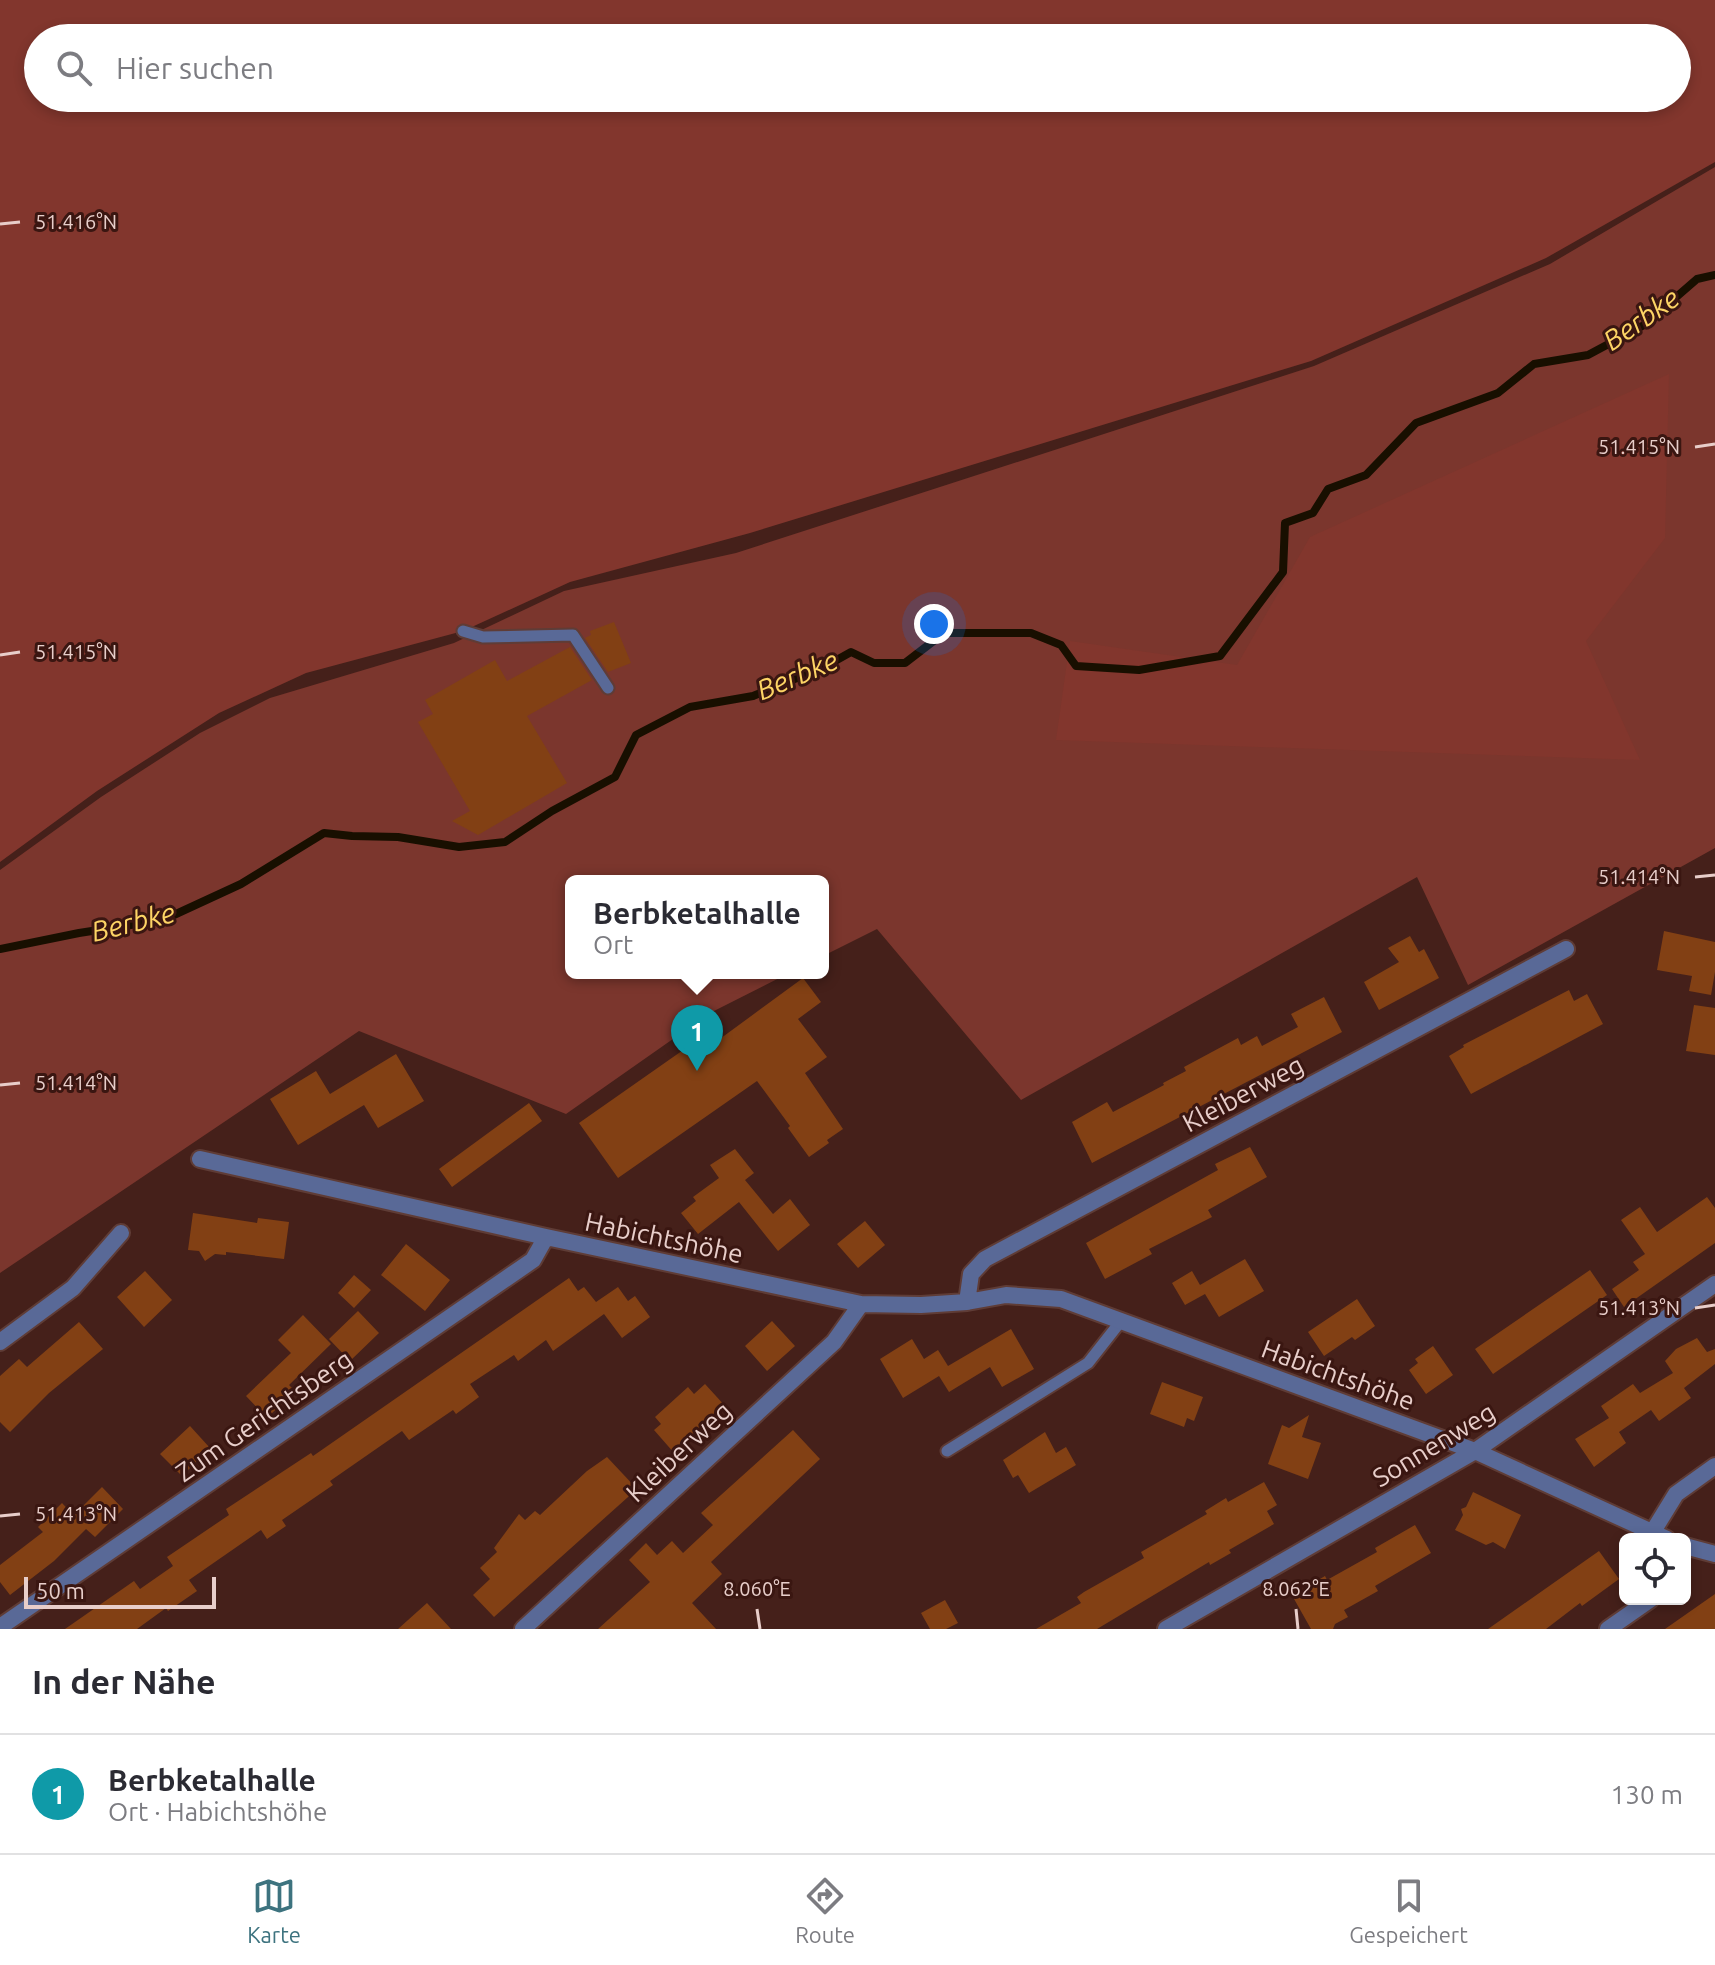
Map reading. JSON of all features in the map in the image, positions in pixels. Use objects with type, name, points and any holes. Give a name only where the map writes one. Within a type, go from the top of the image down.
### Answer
[{"type":"street","name":"Kleiberweg","points":[[967,1302],[971,1274],[985,1259],[1566,949]]},
{"type":"street","name":"Habichtshöhe","points":[[200,1159],[861,1304],[893,1306],[967,1302],[1006,1295],[1061,1299],[1475,1451],[1653,1533]]},
{"type":"street","points":[[0,1342],[73,1288],[121,1233]]},
{"type":"street","name":"Zum Gerichtsberg","points":[[0,1627],[533,1260],[546,1237]]},
{"type":"street","name":"Sonnenweg","points":[[1166,1629],[1475,1451],[1715,1284]]},
{"type":"street","name":"Kleiberweg","points":[[523,1629],[834,1342],[861,1304]]},
{"type":"street","points":[[1661,1533],[1676,1494],[1715,1466]]},
{"type":"street","points":[[1691,1552],[1715,1554]]},
{"type":"street","points":[[1608,1629],[1642,1605]]},
{"type":"lane","points":[[463,631],[483,637],[573,635],[608,688]]},
{"type":"lane","points":[[947,1451],[1088,1363],[1121,1321]]},
{"type":"shaded area","points":[[0,0],[1715,0],[1715,162],[1546,258],[1311,361],[750,533],[570,582],[463,631],[306,673],[219,713],[97,791],[0,862]]},
{"type":"shaded area","points":[[1715,167],[1715,848],[1468,985],[1417,877],[1021,1100],[877,929],[829,953],[829,875],[565,875],[565,979],[777,979],[710,1013],[566,1114],[359,1031],[0,1273],[0,870],[101,797],[200,733],[270,698],[454,643],[564,591],[736,553],[1314,366],[1550,264]]},
{"type":"shaded area","points":[[1669,374],[1665,538],[1586,641],[1640,760],[1056,740],[1070,641],[1237,665],[1310,537]]},
{"type":"building","points":[[614,622],[631,663],[608,672],[585,638],[591,635],[590,631]]},
{"type":"building","points":[[570,647],[592,680],[527,716],[567,783],[478,835],[452,821],[470,811],[418,722],[433,714],[425,700],[495,660],[507,681]]},
{"type":"building","points":[[1664,931],[1715,942],[1711,995],[1689,991],[1692,976],[1657,970]]},
{"type":"building","points":[[1410,936],[1419,952],[1424,949],[1439,978],[1379,1010],[1364,982],[1399,962],[1388,948]]},
{"type":"building","points":[[804,979],[821,1002],[798,1019],[827,1057],[805,1073],[843,1129],[809,1157],[757,1081],[618,1178],[579,1123],[706,1034],[713,1044]]},
{"type":"building","points":[[1569,990],[1574,1001],[1587,994],[1603,1024],[1471,1094],[1449,1056],[1463,1045]]},
{"type":"building","points":[[1324,997],[1342,1032],[1092,1163],[1072,1122],[1107,1102],[1113,1112],[1164,1085],[1186,1071],[1184,1067],[1238,1038],[1241,1045],[1257,1036],[1262,1046],[1298,1027],[1291,1014]]},
{"type":"building","points":[[1694,1005],[1715,1008],[1715,1055],[1686,1051]]},
{"type":"building","points":[[396,1054],[424,1101],[378,1128],[364,1105],[298,1145],[270,1099],[316,1071],[330,1094]]},
{"type":"building","points":[[529,1103],[542,1121],[452,1187],[439,1169]]},
{"type":"building","points":[[1250,1147],[1267,1177],[1208,1210],[1212,1217],[1149,1249],[1152,1254],[1105,1279],[1086,1243],[1218,1170],[1215,1164]]},
{"type":"building","points":[[735,1149],[754,1173],[745,1180],[773,1214],[790,1199],[810,1225],[778,1251],[739,1202],[698,1234],[681,1213],[696,1201],[693,1197],[719,1178],[710,1165]]},
{"type":"building","points":[[1707,1197],[1715,1208],[1715,1243],[1624,1307],[1612,1289],[1639,1270],[1633,1262],[1645,1254],[1621,1220],[1640,1207],[1657,1232]]},
{"type":"building","points":[[193,1213],[257,1223],[258,1218],[289,1222],[284,1259],[226,1252],[226,1255],[215,1254],[205,1261],[199,1251],[188,1250]]},
{"type":"building","points":[[865,1221],[885,1245],[858,1268],[837,1244]]},
{"type":"building","points":[[406,1244],[450,1280],[425,1311],[381,1275]]},
{"type":"building","points":[[1245,1259],[1264,1291],[1219,1317],[1205,1294],[1185,1305],[1172,1283],[1192,1271],[1200,1285]]},
{"type":"building","points":[[1590,1270],[1607,1295],[1493,1374],[1475,1349]]},
{"type":"building","points":[[145,1271],[172,1300],[144,1327],[117,1297]]},
{"type":"building","points":[[354,1275],[371,1290],[354,1308],[338,1293]]},
{"type":"building","points":[[569,1278],[578,1291],[584,1287],[596,1302],[618,1287],[628,1301],[635,1296],[650,1317],[622,1338],[604,1314],[553,1351],[546,1340],[518,1361],[514,1355],[470,1384],[479,1397],[456,1414],[453,1410],[409,1440],[402,1431],[330,1481],[333,1485],[282,1520],[286,1526],[267,1539],[261,1530],[189,1580],[197,1591],[137,1629],[65,1629],[134,1581],[140,1589],[173,1566],[167,1557],[229,1515],[226,1509],[311,1453],[313,1456]]},
{"type":"building","points":[[1357,1299],[1375,1326],[1324,1356],[1308,1332]]},
{"type":"building","points":[[358,1311],[379,1333],[350,1361],[329,1339]]},
{"type":"building","points":[[303,1315],[331,1344],[289,1385],[295,1391],[267,1418],[246,1396],[291,1353],[278,1340]]},
{"type":"building","points":[[772,1321],[795,1346],[767,1371],[745,1346]]},
{"type":"building","points":[[79,1322],[103,1349],[49,1393],[10,1432],[0,1422],[0,1376],[19,1359],[27,1367]]},
{"type":"building","points":[[1011,1329],[1034,1369],[1002,1387],[990,1367],[949,1392],[939,1376],[903,1398],[880,1359],[912,1339],[924,1359],[938,1350],[948,1366]]},
{"type":"building","points":[[1697,1338],[1707,1352],[1715,1349],[1715,1364],[1684,1388],[1691,1398],[1659,1421],[1651,1410],[1619,1432],[1626,1443],[1594,1467],[1575,1439],[1609,1418],[1601,1406],[1633,1384],[1640,1393],[1673,1373],[1665,1361],[1676,1349]]},
{"type":"building","points":[[1433,1346],[1453,1375],[1426,1394],[1409,1370],[1418,1363],[1415,1359]]},
{"type":"building","points":[[1162,1382],[1203,1397],[1194,1421],[1187,1418],[1184,1427],[1150,1414]]},
{"type":"building","points":[[705,1384],[726,1407],[675,1454],[654,1430],[661,1424],[655,1417],[688,1387],[694,1394]]},
{"type":"building","points":[[1309,1415],[1302,1437],[1321,1443],[1308,1479],[1268,1464],[1282,1425],[1289,1428]]},
{"type":"building","points":[[190,1426],[210,1448],[182,1476],[160,1454]]},
{"type":"building","points":[[793,1430],[820,1459],[711,1562],[722,1574],[692,1603],[716,1629],[598,1629],[650,1582],[629,1560],[646,1543],[657,1555],[672,1541],[683,1553],[713,1525],[701,1513]]},
{"type":"building","points":[[1045,1432],[1056,1453],[1066,1447],[1076,1465],[1029,1493],[1018,1475],[1013,1478],[1003,1460]]},
{"type":"building","points":[[607,1457],[637,1489],[494,1617],[473,1595],[490,1579],[480,1568],[497,1552],[494,1548],[519,1514],[525,1520],[535,1511],[540,1515],[587,1471]]},
{"type":"building","points":[[1264,1482],[1277,1505],[1267,1511],[1274,1524],[1229,1550],[1231,1553],[1210,1565],[1209,1562],[1097,1629],[1036,1629],[1081,1603],[1077,1597],[1084,1592],[1144,1558],[1141,1552],[1207,1514],[1205,1511],[1226,1498],[1228,1502]]},
{"type":"building","points":[[102,1487],[123,1509],[95,1537],[86,1529],[54,1561],[10,1595],[0,1582],[0,1565],[43,1532],[38,1527],[62,1503],[79,1521],[74,1515]]},
{"type":"building","points":[[1473,1492],[1521,1515],[1505,1549],[1493,1542],[1486,1545],[1455,1530],[1463,1515],[1461,1509],[1466,1507]]},
{"type":"building","points":[[1415,1525],[1431,1553],[1375,1586],[1378,1591],[1344,1610],[1348,1617],[1335,1624],[1333,1629],[1311,1629],[1289,1590],[1301,1590],[1325,1576],[1327,1580],[1377,1552],[1375,1548]]},
{"type":"building","points":[[1599,1551],[1619,1579],[1546,1629],[1488,1629]]},
{"type":"building","points":[[1715,1594],[1715,1629],[1665,1629]]},
{"type":"building","points":[[945,1600],[958,1623],[946,1629],[930,1629],[921,1613]]},
{"type":"building","points":[[427,1603],[451,1629],[398,1629]]},
{"type":"waterway","name":"Berbke","points":[[0,949],[163,920],[241,884],[324,833],[398,837],[459,847],[505,842],[552,811],[615,777],[636,735],[690,707],[753,696],[826,666],[851,652],[874,663],[905,663],[944,633],[1031,633],[1061,645],[1076,666],[1139,670],[1220,656],[1283,572],[1285,523],[1313,513],[1328,489],[1366,475],[1416,423],[1498,393],[1534,364],[1588,355],[1644,325],[1697,279],[1715,275]]},
{"type":"place","name":"Berbketalhalle","points":[[697,1071]]}]
